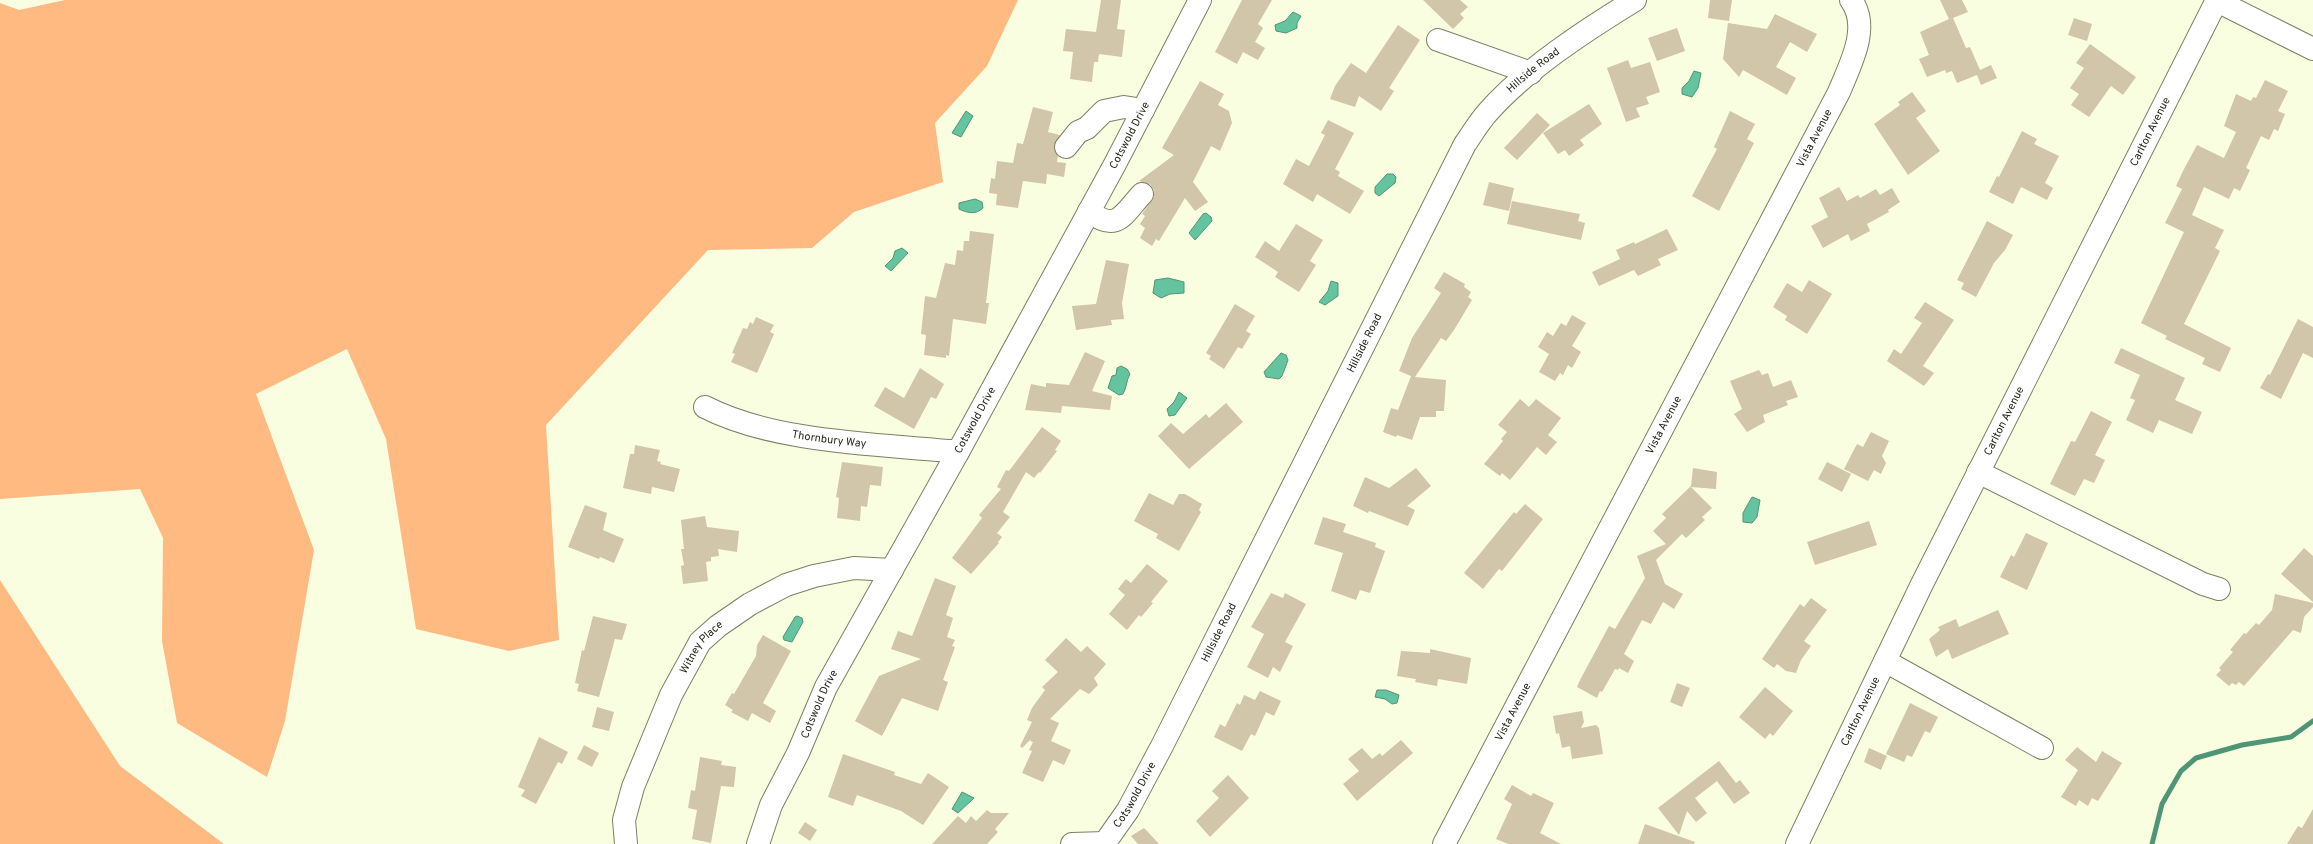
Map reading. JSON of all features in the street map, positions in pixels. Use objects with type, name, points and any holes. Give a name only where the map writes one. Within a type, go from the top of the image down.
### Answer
[{"type":"street","name":"Cotswold Drive","points":[[758,844],[771,805],[798,753],[826,687],[958,452],[1089,211],[1200,0]]},
{"type":"street","name":"Hillside Road","points":[[1163,744],[1465,144],[1488,112],[1531,73],[1562,48],[1635,0]]},
{"type":"street","name":"Vista Avenue","points":[[1444,844],[1839,92],[1856,52],[1858,23],[1856,6],[1851,0]]},
{"type":"street","points":[[2217,1],[2313,49]]},
{"type":"street","name":"Carlton Avenue","points":[[1797,844],[1978,472],[2217,1]]},
{"type":"street","points":[[1438,40],[1531,73]]},
{"type":"street","points":[[1066,147],[1078,132],[1087,128],[1104,111],[1124,107],[1143,110]]},
{"type":"street","points":[[1089,211],[1099,219],[1110,221],[1121,219],[1142,194]]},
{"type":"street","name":"Thornbury Way","points":[[705,407],[742,423],[819,438],[958,452]]},
{"type":"street","points":[[1978,472],[2203,584],[2219,589]]},
{"type":"street","name":"Witney Place","points":[[626,844],[624,820],[633,787],[671,695],[700,642],[718,626],[750,604],[786,585],[814,576],[854,568],[892,570]]},
{"type":"street","points":[[1885,661],[2042,748]]},
{"type":"street","name":"Cotswold Drive","points":[[1104,844],[1128,810],[1163,744]]},
{"type":"street","points":[[1072,844],[1104,844]]},
{"type":"shaded area","points":[[65,0],[1018,0],[987,66],[935,123],[943,182],[854,212],[812,248],[708,250],[546,425],[559,640],[509,651],[416,629],[386,439],[347,349],[256,394],[314,550],[285,721],[267,777],[177,723],[162,641],[163,538],[140,489],[0,499],[0,3],[19,10]]},
{"type":"shaded area","points":[[1293,12],[1301,16],[1297,23],[1297,28],[1286,33],[1276,31],[1275,25],[1285,21]]},
{"type":"shaded area","points":[[1694,71],[1701,73],[1698,88],[1692,97],[1682,94],[1682,88],[1689,81]]},
{"type":"shaded area","points":[[966,111],[973,116],[961,137],[952,133]]},
{"type":"shaded area","points":[[1387,174],[1393,174],[1396,177],[1395,183],[1379,196],[1375,193],[1375,187]]},
{"type":"shaded area","points":[[975,199],[982,202],[983,208],[977,212],[965,212],[959,209],[959,203]]},
{"type":"shaded area","points":[[1206,213],[1211,217],[1212,221],[1195,240],[1189,233],[1203,214]]},
{"type":"shaded area","points":[[902,248],[908,253],[891,271],[885,266],[893,258],[895,251]]},
{"type":"shaded area","points":[[1168,278],[1184,282],[1184,293],[1170,294],[1161,298],[1153,293],[1155,280]]},
{"type":"shaded area","points":[[1331,281],[1338,283],[1338,296],[1325,305],[1319,302],[1328,291]]},
{"type":"shaded area","points":[[1281,353],[1286,355],[1288,360],[1282,376],[1279,379],[1266,377],[1264,372]]},
{"type":"shaded area","points":[[1121,366],[1127,369],[1130,374],[1123,394],[1119,395],[1108,388],[1112,376],[1116,375],[1117,368]]},
{"type":"shaded area","points":[[1179,392],[1187,398],[1175,415],[1169,416],[1167,409],[1174,402]]},
{"type":"shaded area","points":[[1752,497],[1760,500],[1757,517],[1752,523],[1743,522],[1743,513]]},
{"type":"shaded area","points":[[0,580],[120,766],[224,844],[0,844]]},
{"type":"shaded area","points":[[797,616],[802,618],[803,622],[792,642],[784,640],[783,637]]},
{"type":"shaded area","points":[[1377,690],[1386,690],[1399,695],[1397,703],[1392,704],[1385,699],[1375,697]]},
{"type":"shaded area","points":[[962,792],[974,798],[958,813],[952,809]]},
{"type":"building","points":[[1101,0],[1121,0],[1117,29],[1125,30],[1122,57],[1099,54],[1098,62],[1094,62],[1092,82],[1070,79],[1073,52],[1063,51],[1066,29],[1096,32]]},
{"type":"building","points":[[1242,0],[1272,0],[1258,24],[1263,28],[1255,42],[1265,48],[1258,60],[1243,52],[1237,64],[1215,52]]},
{"type":"building","points":[[1423,0],[1460,0],[1468,7],[1460,14],[1464,18],[1453,29]]},
{"type":"building","points":[[1710,0],[1732,0],[1729,21],[1708,18]]},
{"type":"building","points":[[1940,0],[1962,0],[1968,12],[1953,18],[1966,48],[1970,47],[1980,70],[1991,65],[1997,78],[1981,85],[1977,75],[1957,83],[1952,71],[1946,73],[1945,70],[1927,77],[1919,59],[1929,55],[1920,32],[1949,19]]},
{"type":"building","points":[[1775,14],[1817,34],[1807,52],[1790,42],[1776,67],[1796,78],[1787,95],[1743,70],[1739,77],[1723,59],[1728,23],[1767,29]]},
{"type":"building","points":[[2074,18],[2092,24],[2087,41],[2068,35]]},
{"type":"building","points":[[1398,25],[1420,40],[1389,88],[1394,91],[1381,111],[1359,96],[1355,107],[1330,99],[1335,86],[1351,63],[1366,73]]},
{"type":"building","points":[[1677,28],[1685,51],[1657,61],[1648,38]]},
{"type":"building","points":[[2090,44],[2136,77],[2123,95],[2111,86],[2089,117],[2071,105],[2079,94],[2070,88],[2084,68],[2076,63]]},
{"type":"building","points":[[1628,60],[1631,68],[1650,62],[1660,92],[1646,97],[1649,104],[1636,108],[1640,117],[1626,122],[1607,68]]},
{"type":"building","points":[[2265,80],[2288,91],[2278,111],[2285,114],[2278,131],[2274,129],[2269,140],[2261,136],[2246,168],[2250,170],[2240,191],[2234,188],[2229,199],[2204,187],[2192,215],[2224,230],[2215,248],[2220,251],[2184,324],[2231,348],[2220,372],[2202,364],[2205,358],[2165,339],[2167,336],[2141,323],[2184,232],[2165,223],[2182,189],[2176,186],[2184,169],[2197,145],[2224,158],[2236,132],[2224,126],[2236,94],[2251,101],[2253,97],[2256,98]]},
{"type":"building","points":[[1200,81],[1224,94],[1218,105],[1229,111],[1232,123],[1220,151],[1211,146],[1193,182],[1208,202],[1195,211],[1185,198],[1159,241],[1156,239],[1152,246],[1140,238],[1145,228],[1140,224],[1145,216],[1142,214],[1154,197],[1154,190],[1150,184],[1139,181],[1174,155],[1162,148]]},
{"type":"building","points":[[1912,92],[1926,111],[1916,118],[1940,151],[1908,175],[1874,124],[1900,105],[1898,102]]},
{"type":"building","points":[[1589,104],[1602,124],[1580,140],[1584,145],[1569,156],[1565,150],[1558,154],[1543,133]]},
{"type":"building","points":[[1033,107],[1053,112],[1048,132],[1060,135],[1054,146],[1058,156],[1057,162],[1066,163],[1064,177],[1047,174],[1046,184],[1023,181],[1018,208],[996,205],[997,194],[989,193],[991,178],[995,179],[997,161],[1013,163],[1017,143],[1023,144]]},
{"type":"building","points":[[1730,111],[1755,124],[1747,139],[1754,143],[1719,211],[1692,196],[1717,149],[1714,147]]},
{"type":"building","points":[[1537,113],[1550,125],[1517,160],[1504,148]]},
{"type":"building","points":[[1328,120],[1354,133],[1335,169],[1340,172],[1338,176],[1364,191],[1350,214],[1317,194],[1313,202],[1283,184],[1296,159],[1309,166],[1325,135],[1321,133]]},
{"type":"building","points":[[2022,131],[2037,139],[2034,144],[2059,156],[2045,183],[2053,188],[2047,200],[2021,187],[2013,204],[1989,192],[1997,176],[1999,177]]},
{"type":"building","points":[[1489,182],[1514,188],[1509,211],[1483,205]]},
{"type":"building","points":[[1839,187],[1847,201],[1858,195],[1860,198],[1876,189],[1880,195],[1892,188],[1900,202],[1888,210],[1889,212],[1867,224],[1870,231],[1851,241],[1848,234],[1823,248],[1811,226],[1828,217],[1819,198]]},
{"type":"building","points":[[1512,201],[1580,214],[1578,221],[1585,223],[1581,240],[1507,224]]},
{"type":"building","points":[[1987,221],[2013,235],[2005,250],[1994,263],[1976,297],[1961,289],[1964,283],[1957,280]]},
{"type":"building","points":[[1296,224],[1323,240],[1310,261],[1316,265],[1299,292],[1275,277],[1278,272],[1255,257],[1265,241],[1279,251]]},
{"type":"building","points":[[1667,229],[1678,250],[1658,259],[1661,265],[1638,276],[1634,270],[1599,286],[1592,272],[1620,259],[1616,250],[1634,242],[1635,244]]},
{"type":"building","points":[[970,231],[994,234],[986,303],[989,303],[986,324],[953,319],[949,356],[946,355],[946,358],[924,355],[926,335],[921,334],[925,296],[936,298],[945,263],[955,265],[957,250],[963,251],[964,241],[969,241]]},
{"type":"building","points":[[1106,260],[1129,264],[1122,303],[1124,319],[1111,320],[1112,325],[1076,330],[1072,306],[1096,304]]},
{"type":"building","points":[[1444,272],[1465,284],[1464,287],[1471,292],[1468,297],[1472,300],[1446,341],[1441,338],[1415,377],[1446,380],[1444,411],[1436,411],[1436,417],[1420,417],[1412,440],[1397,435],[1396,437],[1383,432],[1391,408],[1398,410],[1411,376],[1399,371],[1412,338],[1441,293],[1434,288]]},
{"type":"building","points":[[1809,280],[1832,294],[1807,334],[1785,320],[1787,316],[1773,307],[1787,283],[1802,292]]},
{"type":"building","points":[[1925,302],[1954,320],[1923,366],[1934,373],[1924,386],[1887,361],[1894,349],[1901,354],[1922,323],[1914,318]]},
{"type":"building","points":[[1235,304],[1255,316],[1246,331],[1251,334],[1242,349],[1238,347],[1224,369],[1209,359],[1211,356],[1206,353]]},
{"type":"building","points":[[1572,315],[1586,323],[1572,346],[1581,352],[1572,368],[1568,365],[1563,375],[1560,373],[1555,381],[1539,372],[1549,354],[1538,347],[1547,332],[1553,336],[1561,323],[1566,326]]},
{"type":"building","points":[[756,317],[774,325],[770,332],[774,334],[757,373],[731,362],[735,354],[732,353],[743,328],[747,329],[750,322],[753,324]]},
{"type":"building","points":[[2298,319],[2313,327],[2313,358],[2303,353],[2281,399],[2260,388],[2268,374],[2270,375]]},
{"type":"building","points":[[2121,348],[2185,378],[2175,400],[2202,412],[2192,434],[2159,420],[2153,433],[2126,420],[2135,400],[2130,398],[2140,375],[2114,363]]},
{"type":"building","points":[[1085,352],[1105,361],[1092,391],[1112,396],[1110,410],[1062,406],[1061,413],[1025,410],[1031,384],[1046,387],[1046,383],[1069,385]]},
{"type":"building","points":[[920,368],[944,384],[936,399],[931,397],[914,429],[874,406],[885,387],[904,398]]},
{"type":"building","points":[[1759,370],[1762,375],[1768,373],[1773,387],[1791,380],[1798,397],[1786,401],[1788,405],[1763,415],[1765,422],[1747,432],[1734,414],[1742,409],[1730,381]]},
{"type":"building","points":[[1520,399],[1529,407],[1536,399],[1561,418],[1548,435],[1557,442],[1546,455],[1537,447],[1510,480],[1502,473],[1500,476],[1484,464],[1503,441],[1501,439],[1507,432],[1498,425]]},
{"type":"building","points":[[1226,403],[1243,422],[1189,469],[1158,436],[1171,423],[1183,434],[1206,414],[1209,418]]},
{"type":"building","points":[[2091,411],[2112,422],[2095,455],[2105,460],[2094,483],[2084,479],[2075,496],[2050,484],[2071,441],[2075,442]]},
{"type":"building","points":[[1042,427],[1061,441],[1055,450],[1057,451],[1040,473],[1039,472],[1034,478],[1026,472],[1003,512],[1010,517],[997,533],[1002,537],[998,542],[999,543],[971,574],[952,558],[982,518],[979,515],[1001,489],[997,487],[1006,470],[1009,471]]},
{"type":"building","points":[[1871,432],[1889,441],[1882,456],[1886,463],[1881,474],[1874,470],[1868,481],[1844,469],[1857,444],[1863,447]]},
{"type":"building","points":[[635,445],[660,450],[657,461],[661,462],[660,464],[680,469],[674,492],[652,487],[651,494],[623,488],[630,454],[634,454]]},
{"type":"building","points":[[842,462],[883,467],[881,486],[870,485],[867,507],[861,506],[860,521],[837,518],[839,498],[836,497]]},
{"type":"building","points":[[1827,462],[1851,474],[1842,492],[1818,479]]},
{"type":"building","points":[[1416,468],[1431,486],[1407,506],[1415,510],[1408,526],[1369,511],[1368,513],[1353,506],[1365,477],[1389,488]]},
{"type":"building","points":[[1693,468],[1717,472],[1716,489],[1691,487],[1712,508],[1702,517],[1705,520],[1686,538],[1682,534],[1656,560],[1665,584],[1683,594],[1674,609],[1663,602],[1651,624],[1642,620],[1624,654],[1634,661],[1628,673],[1619,668],[1618,670],[1615,669],[1597,698],[1577,687],[1609,626],[1615,629],[1645,578],[1637,556],[1666,544],[1653,531],[1666,518],[1662,514],[1691,486]]},
{"type":"building","points":[[1149,493],[1173,505],[1179,494],[1185,494],[1202,504],[1199,510],[1201,512],[1179,551],[1156,538],[1158,534],[1134,521]]},
{"type":"building","points":[[1525,504],[1543,519],[1502,571],[1499,569],[1483,589],[1464,573],[1514,512],[1516,514]]},
{"type":"building","points":[[585,505],[607,513],[603,530],[624,539],[614,563],[568,547]]},
{"type":"building","points":[[705,516],[707,527],[739,531],[737,552],[718,549],[719,556],[711,557],[711,561],[706,562],[708,581],[683,584],[681,566],[684,565],[681,549],[684,549],[681,520]]},
{"type":"building","points":[[1323,517],[1346,524],[1343,532],[1376,543],[1375,547],[1385,551],[1370,593],[1360,590],[1356,600],[1331,591],[1343,553],[1314,544]]},
{"type":"building","points":[[1869,521],[1877,545],[1815,565],[1807,542]]},
{"type":"building","points":[[2026,533],[2048,543],[2027,590],[2000,577],[2011,555],[2014,557]]},
{"type":"building","points":[[2304,548],[2313,556],[2313,602],[2281,574]]},
{"type":"building","points":[[1147,564],[1168,581],[1151,602],[1153,603],[1141,617],[1139,615],[1127,630],[1109,614],[1125,595],[1118,589],[1126,579],[1131,583]]},
{"type":"building","points":[[935,578],[956,586],[946,615],[953,618],[947,637],[955,640],[952,646],[955,647],[943,680],[948,682],[938,711],[902,698],[882,736],[855,721],[879,676],[921,659],[891,649],[898,631],[912,636]]},
{"type":"building","points":[[1271,593],[1283,598],[1285,593],[1306,604],[1285,642],[1293,646],[1280,672],[1273,667],[1268,678],[1247,667],[1264,634],[1251,627]]},
{"type":"building","points":[[2275,594],[2313,603],[2313,607],[2304,617],[2301,633],[2293,630],[2244,686],[2239,682],[2236,685],[2232,683],[2229,686],[2216,675],[2221,670],[2219,668],[2233,652],[2230,650],[2244,633],[2246,634],[2256,623],[2259,625],[2272,610]]},
{"type":"building","points":[[1811,598],[1827,610],[1804,641],[1811,646],[1801,660],[1796,673],[1786,671],[1777,664],[1774,668],[1762,659],[1800,604],[1804,607]]},
{"type":"building","points":[[1998,610],[2009,634],[1952,659],[1948,649],[1936,657],[1929,639],[1940,630],[1938,627],[1956,619],[1959,627]]},
{"type":"building","points":[[593,616],[627,624],[622,640],[615,639],[599,697],[577,691],[579,684],[575,683],[582,650],[584,651]]},
{"type":"building","points":[[763,635],[791,651],[763,703],[776,711],[770,723],[752,713],[748,721],[731,712],[733,710],[725,705],[732,693],[734,694],[756,656],[757,645]]},
{"type":"building","points":[[1066,638],[1081,652],[1087,646],[1106,664],[1094,678],[1098,685],[1089,694],[1080,689],[1050,719],[1059,723],[1051,741],[1071,750],[1064,765],[1053,760],[1043,782],[1022,773],[1032,751],[1029,750],[1033,742],[1030,741],[1031,739],[1022,748],[1020,746],[1032,722],[1027,720],[1032,708],[1045,690],[1042,687],[1058,672],[1045,660]]},
{"type":"building","points":[[1430,649],[1471,658],[1467,684],[1438,679],[1437,686],[1415,682],[1416,679],[1397,676],[1401,651],[1430,653]]},
{"type":"building","points":[[1677,683],[1690,688],[1682,707],[1670,702]]},
{"type":"building","points":[[1765,687],[1793,711],[1773,736],[1770,733],[1765,739],[1739,717]]},
{"type":"building","points":[[1260,691],[1281,701],[1274,716],[1266,712],[1255,736],[1251,734],[1242,751],[1214,737],[1220,724],[1225,727],[1237,703],[1240,705],[1244,695],[1255,700]]},
{"type":"building","points":[[1910,703],[1938,717],[1930,733],[1925,731],[1912,757],[1907,755],[1904,762],[1886,754]]},
{"type":"building","points":[[597,707],[614,712],[609,731],[592,727]]},
{"type":"building","points":[[1582,711],[1584,722],[1581,728],[1596,725],[1599,728],[1603,754],[1572,759],[1570,746],[1562,748],[1559,733],[1556,734],[1553,716]]},
{"type":"building","points":[[539,737],[568,752],[562,764],[558,762],[536,804],[521,796],[525,790],[518,787]]},
{"type":"building","points":[[1401,740],[1413,753],[1357,801],[1343,784],[1359,771],[1348,759],[1362,748],[1372,759],[1380,753],[1382,756]]},
{"type":"building","points":[[584,745],[599,753],[592,767],[577,759]]},
{"type":"building","points":[[2077,747],[2096,762],[2102,751],[2122,763],[2098,801],[2092,798],[2088,806],[2079,800],[2076,806],[2061,797],[2078,770],[2065,760]]},
{"type":"building","points":[[1869,748],[1887,756],[1881,770],[1864,762]]},
{"type":"building","points":[[843,754],[895,772],[894,775],[921,784],[928,773],[949,787],[923,825],[901,811],[857,795],[853,806],[828,797]]},
{"type":"building","points":[[700,757],[722,761],[721,765],[736,767],[734,787],[721,786],[711,843],[692,839],[697,810],[688,808],[691,790],[695,791]]},
{"type":"building","points":[[1719,761],[1736,783],[1740,780],[1750,793],[1734,804],[1717,781],[1695,798],[1707,813],[1696,822],[1687,811],[1679,835],[1658,808]]},
{"type":"building","points":[[1228,775],[1249,798],[1210,837],[1196,821],[1219,798],[1212,791]]},
{"type":"building","points":[[1512,785],[1531,796],[1533,793],[1554,803],[1540,833],[1561,844],[1508,844],[1496,839],[1512,804],[1504,799]]},
{"type":"building","points":[[2313,809],[2313,844],[2287,844],[2298,826],[2302,828]]},
{"type":"building","points":[[987,810],[991,813],[1009,813],[995,829],[998,832],[987,844],[932,844],[958,816],[966,823],[971,816],[976,821]]},
{"type":"building","points":[[805,822],[817,830],[810,841],[798,833]]},
{"type":"building","points":[[1645,824],[1695,842],[1694,844],[1638,844]]},
{"type":"building","points":[[1144,828],[1159,844],[1138,844],[1131,836]]},
{"type":"waterway","points":[[2152,844],[2162,804],[2181,771],[2196,758],[2242,745],[2291,737],[2313,721]]}]
